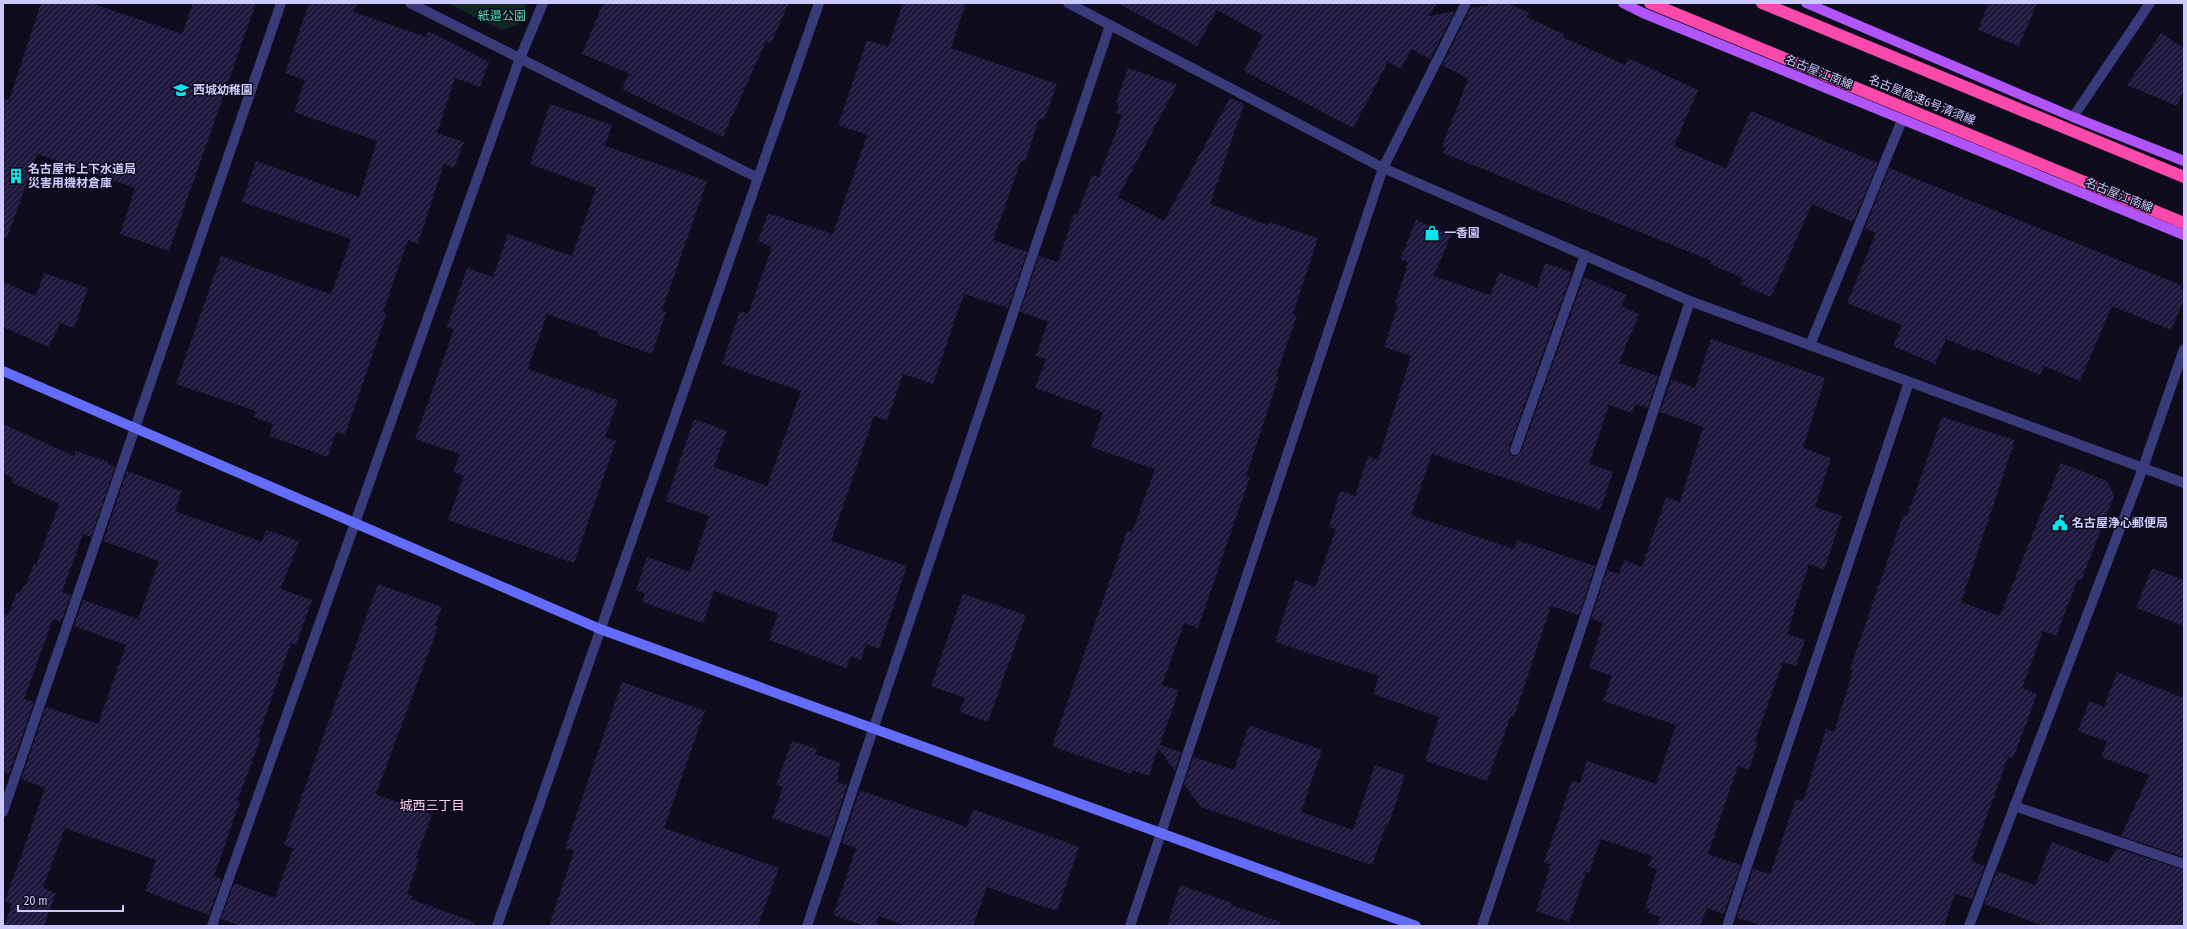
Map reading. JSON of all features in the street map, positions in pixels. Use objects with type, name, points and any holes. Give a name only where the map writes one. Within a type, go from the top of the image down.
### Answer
[{"type":"highway","name":"名古屋高速6号清須線","points":[[1650,3],[2184,223]]},
{"type":"highway","points":[[1762,3],[2184,177]]},
{"type":"main road","name":"名古屋江南線","points":[[1622,3],[1902,120],[2184,235]]},
{"type":"main road","points":[[1806,3],[2073,117],[2184,161]]},
{"type":"street","points":[[3,812],[136,429],[281,3]]},
{"type":"street","points":[[410,3],[758,178]]},
{"type":"street","points":[[212,926],[356,524],[520,58],[543,3]]},
{"type":"street","points":[[497,926],[819,3]]},
{"type":"street","points":[[1068,3],[1383,168],[1690,301],[2184,483]]},
{"type":"street","points":[[1130,926],[1383,168],[1466,3]]},
{"type":"street","points":[[2073,117],[2150,3]]},
{"type":"street","points":[[808,926],[873,728],[1110,25]]},
{"type":"street","points":[[1810,345],[1902,120]]},
{"type":"street","points":[[1515,450],[1585,255]]},
{"type":"street","points":[[1482,926],[1690,301]]},
{"type":"street","points":[[1969,926],[2143,468],[2184,349]]},
{"type":"street","points":[[3,371],[600,629],[1416,926]]},
{"type":"street","points":[[1727,926],[1910,382]]},
{"type":"street","points":[[2014,806],[2184,864]]},
{"type":"green space","name":"紙邉公園","points":[[447,3],[527,3],[518,25],[501,30]]},
{"type":"building","points":[[41,3],[91,3],[182,34],[193,3],[256,3],[169,251],[120,234],[135,188],[37,154],[7,238],[3,237],[3,98],[9,100]]},
{"type":"building","points":[[309,3],[358,3],[354,12],[426,37],[428,31],[489,62],[480,87],[455,78],[437,133],[464,142],[454,168],[444,164],[418,244],[408,240],[383,312],[387,313],[345,435],[336,432],[328,457],[269,436],[273,424],[254,417],[256,411],[176,384],[221,256],[331,294],[351,239],[242,202],[256,161],[359,197],[377,141],[294,112],[305,80],[285,73]]},
{"type":"building","points":[[603,3],[789,3],[771,43],[766,41],[723,137],[622,89],[629,73],[582,54]]},
{"type":"building","points":[[903,3],[966,3],[951,48],[1057,84],[1044,120],[1039,119],[1025,162],[1021,161],[993,240],[1027,252],[1008,308],[964,294],[933,384],[903,374],[887,421],[874,416],[831,541],[907,566],[879,649],[866,644],[861,660],[851,656],[846,668],[769,640],[778,613],[714,591],[703,623],[642,602],[645,593],[636,590],[647,557],[690,572],[709,516],[666,501],[694,419],[727,431],[714,467],[767,486],[801,391],[722,364],[740,311],[748,314],[772,247],[758,241],[768,213],[833,234],[867,135],[838,125],[867,40],[888,47]]},
{"type":"building","points":[[1117,3],[1437,3],[1429,16],[1455,11],[1430,59],[1411,49],[1401,69],[1388,62],[1353,128],[1244,71],[1263,35],[1217,10],[1197,46]]},
{"type":"building","points":[[1495,3],[1508,3],[1529,13],[1527,17],[1564,34],[1563,37],[1625,65],[1628,58],[1698,90],[1674,146],[1726,168],[1751,111],[1878,163],[1853,222],[1812,204],[1771,297],[1740,284],[1743,278],[1710,264],[1712,261],[1443,153],[1445,147],[1442,146],[1468,79],[1442,65],[1471,8]]},
{"type":"building","points":[[1988,3],[2037,3],[2019,46],[1978,30]]},
{"type":"building","points":[[2161,33],[2184,48],[2184,89],[2177,106],[2127,85]]},
{"type":"building","points":[[1128,68],[1177,85],[1118,197],[1164,221],[1230,98],[1244,104],[1210,204],[1268,225],[1269,222],[1318,238],[1293,314],[1297,315],[1276,376],[1279,376],[1246,476],[1250,477],[1198,628],[1184,623],[1162,685],[1179,690],[1160,745],[1181,752],[1175,771],[1158,748],[1149,776],[1132,770],[1131,774],[1052,746],[1127,531],[1132,532],[1155,469],[1091,447],[1103,412],[1035,388],[1046,359],[1036,356],[1048,321],[1020,312],[1039,256],[1058,262],[1074,214],[1077,215],[1092,175],[1099,177],[1122,115],[1116,113],[1119,104],[1116,103]]},
{"type":"building","points":[[550,104],[612,125],[605,146],[707,181],[662,311],[666,312],[652,354],[597,335],[598,332],[547,314],[528,369],[618,400],[605,437],[616,441],[574,563],[448,520],[464,476],[453,472],[460,454],[415,439],[454,329],[447,327],[467,268],[493,277],[508,234],[572,256],[596,188],[530,164]]},
{"type":"building","points":[[1889,168],[2181,285],[2184,300],[2171,330],[2112,306],[2080,381],[2044,366],[2040,375],[1976,349],[1975,351],[1946,339],[1935,364],[1893,346],[1902,325],[1847,303],[1876,233],[1865,228]]},
{"type":"building","points":[[1416,220],[1451,235],[1434,276],[1490,295],[1499,272],[1537,288],[1545,263],[1572,272],[1509,448],[1509,452],[1512,456],[1517,456],[1521,452],[1584,277],[1627,295],[1621,306],[1639,314],[1619,363],[1658,376],[1648,408],[1635,404],[1632,413],[1609,405],[1589,464],[1613,472],[1600,510],[1432,454],[1411,515],[1514,549],[1517,540],[1595,566],[1579,615],[1551,606],[1514,717],[1511,716],[1487,781],[1425,761],[1439,717],[1373,694],[1379,676],[1275,642],[1295,580],[1315,587],[1336,529],[1329,527],[1340,491],[1355,496],[1368,456],[1378,460],[1411,356],[1384,347],[1398,305],[1395,304],[1408,262],[1400,259]]},
{"type":"building","points":[[44,273],[88,288],[74,328],[60,323],[49,347],[3,327],[3,282],[36,296]]},
{"type":"building","points":[[1711,339],[1825,378],[1803,448],[1831,458],[1815,507],[1842,516],[1824,570],[1809,564],[1787,634],[1805,640],[1796,666],[1783,662],[1755,741],[1758,742],[1749,770],[1738,766],[1708,854],[1741,865],[1724,914],[1707,908],[1700,926],[1657,926],[1660,917],[1648,913],[1650,909],[1645,908],[1657,869],[1648,866],[1652,856],[1601,839],[1589,873],[1586,872],[1569,922],[1536,911],[1551,864],[1544,862],[1572,780],[1580,783],[1587,761],[1656,784],[1676,725],[1603,701],[1612,676],[1589,668],[1603,623],[1591,619],[1607,570],[1619,574],[1624,560],[1642,567],[1666,497],[1680,502],[1703,427],[1660,412],[1671,380],[1695,388]]},
{"type":"building","points":[[1942,417],[2015,440],[1961,602],[2000,616],[2061,463],[2107,481],[2114,496],[2081,581],[2078,579],[2056,636],[2043,631],[2022,688],[2037,694],[2013,759],[2008,757],[1971,861],[1985,866],[1972,899],[1955,894],[1944,926],[1763,926],[1737,918],[1753,869],[1770,874],[1796,799],[1803,801],[1826,729],[1834,732],[1853,670],[1850,669],[1903,515],[1907,516]]},
{"type":"building","points":[[3,424],[74,456],[76,451],[108,462],[107,464],[115,467],[91,537],[83,534],[62,592],[71,595],[61,622],[53,619],[24,699],[34,702],[9,774],[3,772],[3,613],[8,615],[17,592],[20,593],[23,586],[25,586],[34,564],[36,565],[59,504],[11,482],[13,478],[3,473]]},
{"type":"building","points":[[127,471],[182,491],[175,511],[262,542],[266,530],[299,541],[281,589],[312,600],[296,645],[291,643],[258,737],[261,738],[237,801],[240,802],[214,876],[222,879],[209,915],[145,891],[156,860],[65,828],[43,888],[56,893],[44,926],[4,926],[12,904],[5,901],[45,788],[21,779],[46,707],[98,724],[126,645],[74,626],[83,600],[138,619],[159,561],[103,541]]},
{"type":"building","points":[[2152,568],[2184,580],[2184,626],[2136,608]]},
{"type":"building","points":[[378,584],[442,607],[435,625],[438,627],[376,794],[432,815],[416,858],[419,859],[407,894],[412,896],[411,899],[474,922],[474,926],[241,926],[221,919],[234,883],[275,898],[293,848],[284,845]]},
{"type":"building","points":[[963,594],[1026,615],[988,722],[959,712],[965,698],[931,686]]},
{"type":"building","points":[[2117,672],[2184,698],[2184,857],[2121,836],[2149,775],[2101,757],[2107,741],[2078,731],[2089,701],[2104,707]]},
{"type":"building","points":[[622,682],[705,711],[664,828],[779,868],[758,926],[549,926],[574,851],[565,848]]},
{"type":"building","points":[[1249,725],[1322,750],[1301,812],[1353,830],[1375,765],[1405,775],[1388,826],[1386,825],[1372,865],[1201,807],[1184,784],[1193,757],[1234,770]]},
{"type":"building","points":[[792,741],[817,749],[815,754],[841,763],[837,775],[839,776],[837,782],[847,785],[830,838],[772,818],[783,787],[776,785]]},
{"type":"building","points":[[860,790],[967,827],[973,809],[1079,847],[1057,911],[987,887],[973,926],[906,926],[879,916],[876,926],[865,926],[833,915],[856,848],[842,843]]},
{"type":"building","points":[[2052,842],[2108,863],[2116,848],[2184,870],[2184,926],[2044,926],[1984,904],[1997,871],[2035,885]]},
{"type":"building","points":[[1180,885],[1232,903],[1231,905],[1281,922],[1280,926],[1167,926]]},
{"type":"place","name":"西城幼稚園","points":[[181,90]]},
{"type":"place","name":"名古屋市上下水道局 災害用機材倉庫","points":[[16,176]]},
{"type":"place","name":"一香園","points":[[1432,233]]},
{"type":"place","name":"名古屋浄心郵便局","points":[[2060,523]]},
{"type":"district","name":"城西三丁目","points":[[432,805]]}]
